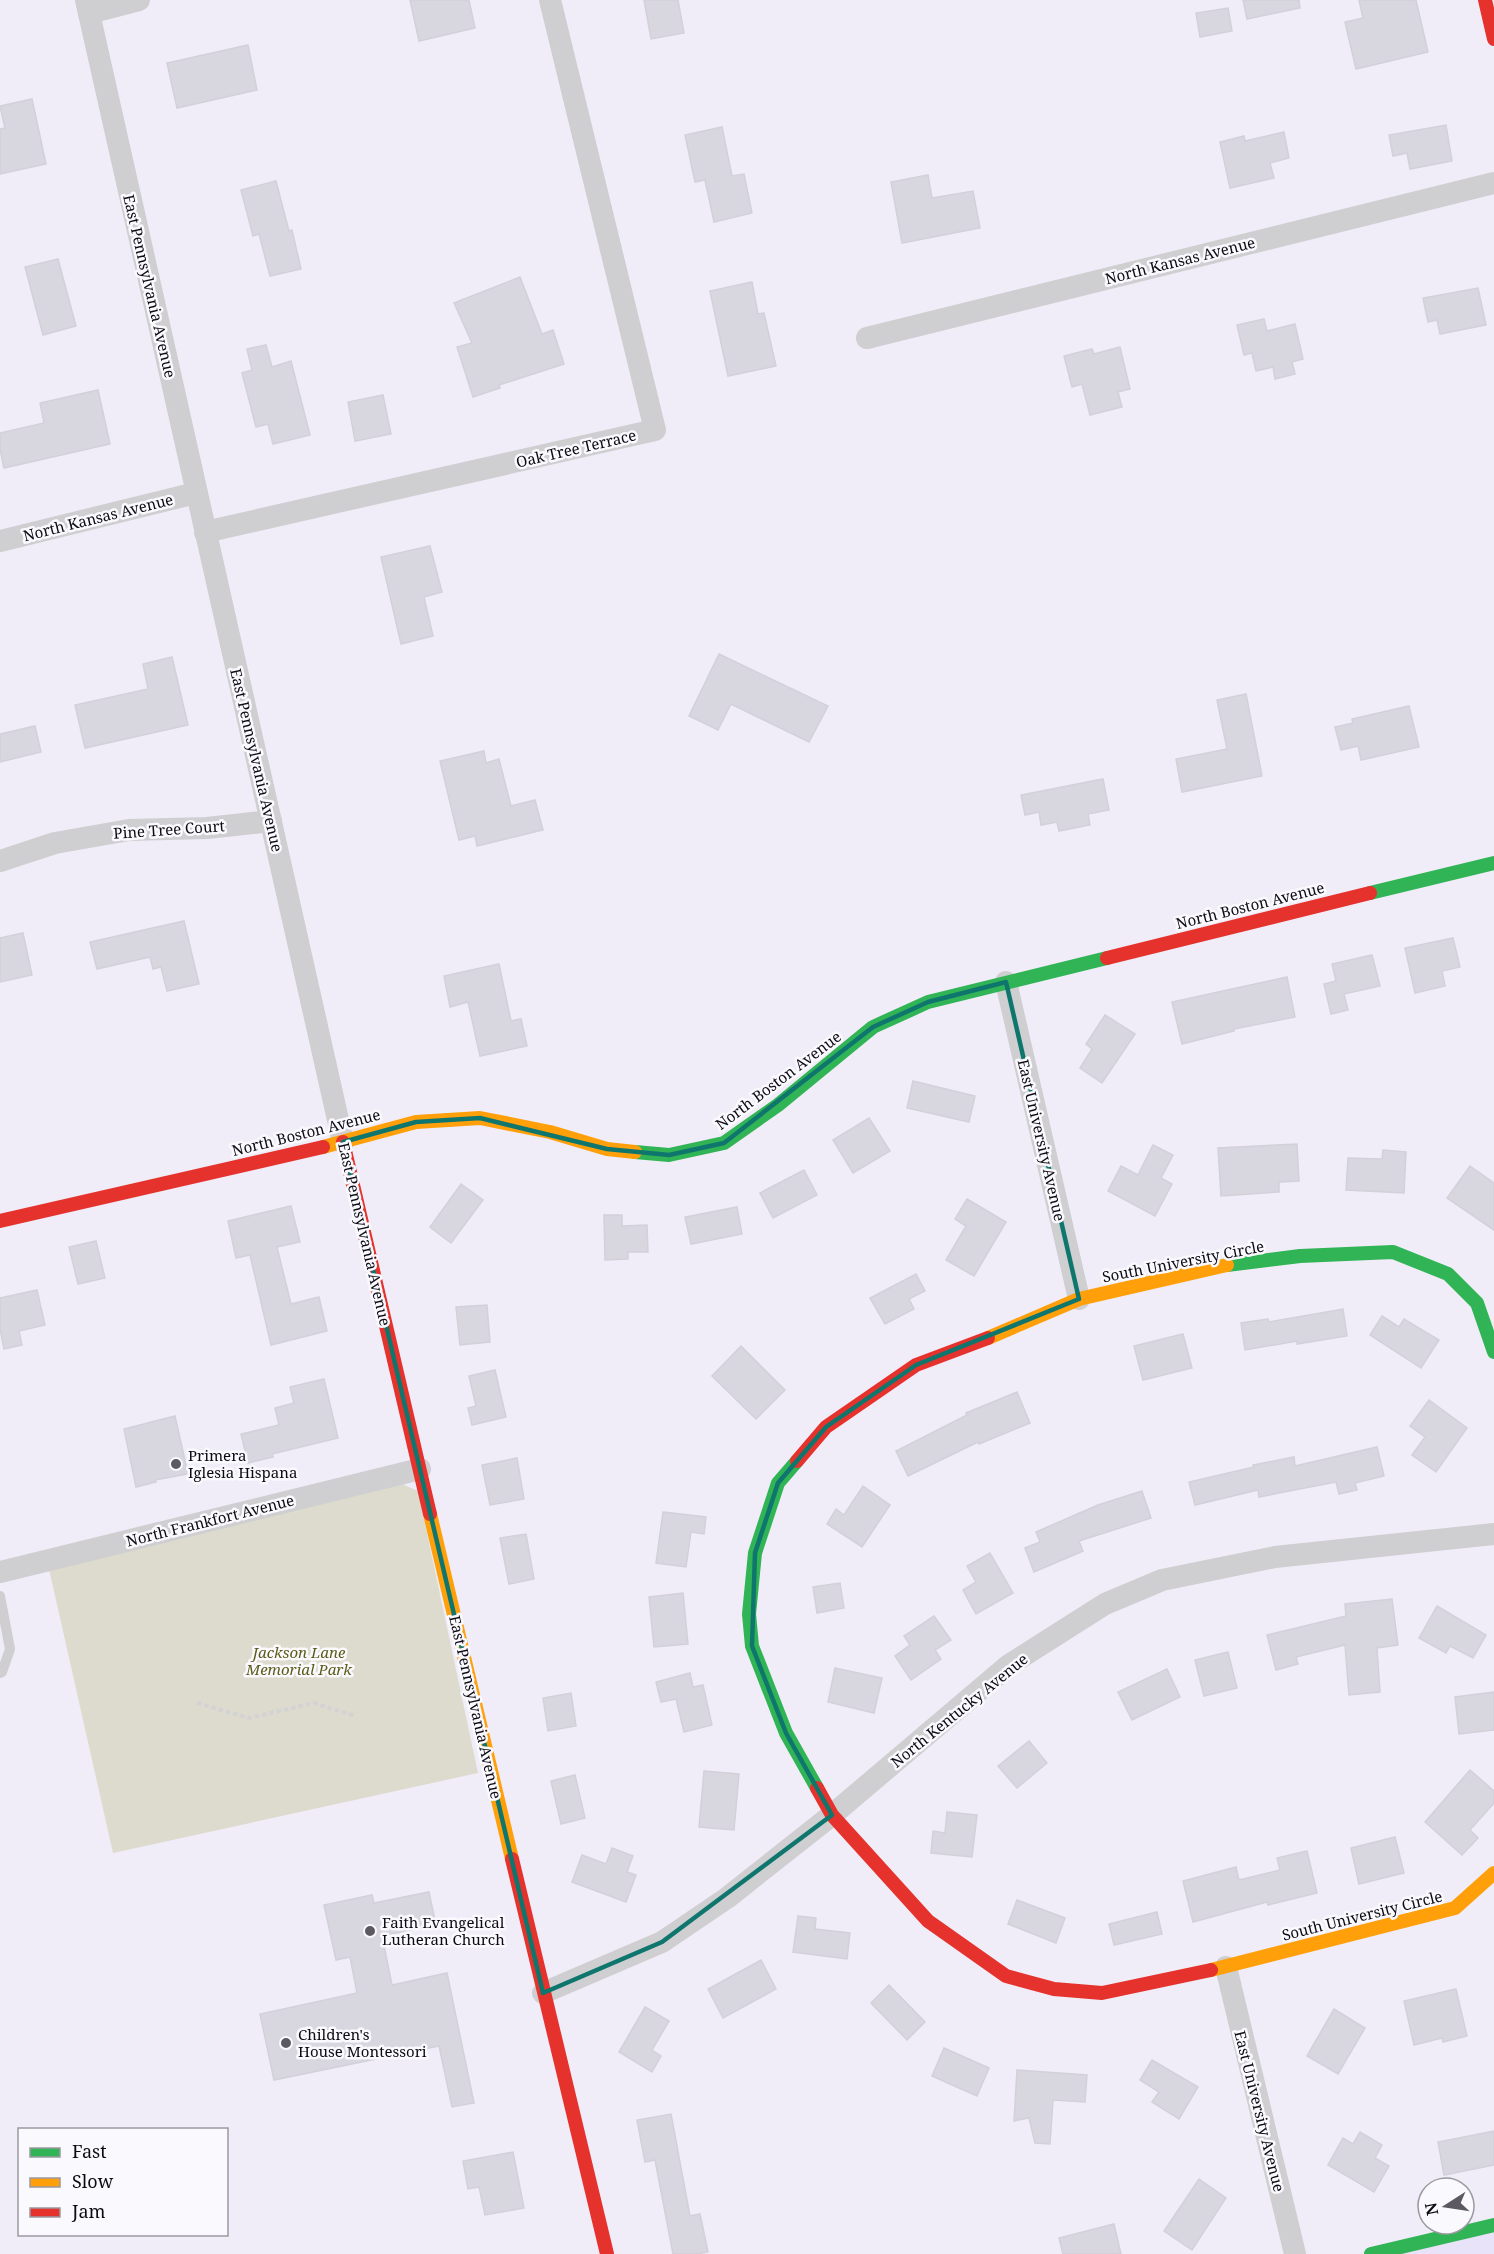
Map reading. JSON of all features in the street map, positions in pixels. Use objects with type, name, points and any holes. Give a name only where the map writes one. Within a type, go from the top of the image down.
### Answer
[{"type":"street","points":[[87,6],[139,0]]},
{"type":"street","name":"Oak Tree Terrace","points":[[205,532],[655,430],[550,0]]},
{"type":"street","points":[[1485,0],[1494,39]]},
{"type":"street","name":"East Pennsylvania Avenue","points":[[87,6],[343,1142],[543,1994],[607,2254]]},
{"type":"street","name":"North Kansas Avenue","points":[[867,338],[1494,183]]},
{"type":"street","name":"North Kansas Avenue","points":[[0,541],[196,493]]},
{"type":"street","name":"Pine Tree Court","points":[[0,861],[55,843],[129,830],[207,828],[271,821]]},
{"type":"street","name":"North Boston Avenue","points":[[0,1221],[343,1142],[416,1122],[480,1118],[550,1132],[607,1149],[669,1155],[724,1143],[778,1105],[873,1028],[928,1002],[1494,863]]},
{"type":"street","name":"East University Avenue","points":[[1006,982],[1079,1299]]},
{"type":"street","name":"South University Circle","points":[[1494,1352],[1477,1303],[1448,1274],[1393,1252],[1300,1256],[1222,1266],[1079,1299],[1009,1330],[916,1365],[826,1427],[778,1483],[755,1553],[749,1614],[752,1646],[786,1733],[831,1815],[928,1921],[1006,1976],[1054,1989],[1102,1993],[1226,1967],[1455,1908],[1494,1873]]},
{"type":"street","name":"North Frankfort Avenue","points":[[0,1572],[420,1469]]},
{"type":"street","name":"North Kentucky Avenue","points":[[543,1994],[662,1942],[727,1898],[831,1815],[1009,1665],[1114,1600],[1162,1580],[1275,1557],[1494,1534]]},
{"type":"street","name":"East University Avenue","points":[[1226,1967],[1295,2254]]},
{"type":"street","points":[[1371,2254],[1494,2224]]},
{"type":"lane","points":[[0,1596],[10,1649],[0,1673]]},
{"type":"path","points":[[197,1703],[249,1718],[314,1703],[355,1716]]},
{"type":"highlighted area","points":[[1006,982],[1079,1299],[916,1365],[826,1427],[778,1483],[755,1553],[752,1646],[786,1733],[832,1815],[662,1942],[543,1993],[343,1142],[416,1122],[480,1118],[607,1149],[669,1155],[724,1143],[873,1027],[928,1002]]},
{"type":"shaded area","points":[[1494,2225],[1494,2254],[1371,2254],[1447,2236],[1476,2236],[1476,2229]]},
{"type":"green space","name":"Jackson Lane Memorial Park","points":[[402,1484],[418,1491],[478,1773],[113,1853],[49,1569]]},
{"type":"building","points":[[410,0],[469,0],[475,28],[419,41]]},
{"type":"building","points":[[644,0],[678,0],[684,33],[651,39]]},
{"type":"building","points":[[1243,0],[1299,0],[1300,8],[1247,19]]},
{"type":"building","points":[[1359,0],[1416,0],[1428,52],[1356,69],[1345,22],[1363,18]]},
{"type":"building","points":[[1228,8],[1232,31],[1200,37],[1196,13]]},
{"type":"building","points":[[248,45],[257,90],[177,108],[167,63]]},
{"type":"building","points":[[32,99],[46,164],[0,174],[0,129],[5,128],[0,106]]},
{"type":"building","points":[[1446,125],[1452,161],[1410,169],[1407,153],[1393,156],[1389,135]]},
{"type":"building","points":[[722,127],[732,176],[744,174],[752,213],[714,222],[705,180],[695,182],[685,135]]},
{"type":"building","points":[[1284,132],[1289,158],[1270,163],[1274,178],[1230,188],[1220,142],[1244,136],[1245,141]]},
{"type":"building","points":[[928,175],[932,198],[973,191],[980,228],[902,243],[891,182]]},
{"type":"building","points":[[276,181],[289,231],[292,230],[301,269],[270,276],[259,234],[253,236],[241,190]]},
{"type":"building","points":[[58,259],[76,326],[43,335],[25,267]]},
{"type":"building","points":[[520,277],[542,334],[553,330],[564,364],[499,385],[500,388],[473,397],[457,347],[472,343],[454,303]]},
{"type":"building","points":[[752,282],[758,314],[764,313],[776,366],[728,376],[710,291]]},
{"type":"building","points":[[1478,288],[1486,325],[1440,334],[1437,320],[1428,322],[1423,298]]},
{"type":"building","points":[[1264,319],[1267,331],[1295,324],[1303,359],[1292,362],[1295,374],[1275,379],[1273,367],[1256,371],[1252,353],[1244,355],[1237,325]]},
{"type":"building","points":[[266,345],[272,367],[291,361],[310,435],[273,444],[268,424],[256,427],[242,373],[252,370],[247,349]]},
{"type":"building","points":[[1120,347],[1130,389],[1118,392],[1122,407],[1090,415],[1082,384],[1072,387],[1064,356],[1092,349],[1094,354]]},
{"type":"building","points":[[98,390],[110,444],[4,468],[0,449],[0,433],[44,423],[40,403]]},
{"type":"building","points":[[383,395],[391,434],[355,441],[348,402]]},
{"type":"building","points":[[430,546],[442,592],[424,597],[433,636],[401,644],[381,557]]},
{"type":"building","points":[[719,654],[828,706],[809,742],[731,704],[718,730],[689,716]]},
{"type":"building","points":[[172,657],[188,725],[85,748],[75,705],[148,689],[143,664]]},
{"type":"building","points":[[1246,694],[1262,776],[1182,792],[1176,759],[1227,749],[1217,700]]},
{"type":"building","points":[[1409,706],[1419,747],[1361,760],[1358,746],[1341,750],[1335,727],[1353,723],[1352,719]]},
{"type":"building","points":[[35,726],[41,752],[0,762],[0,734]]},
{"type":"building","points":[[484,751],[486,763],[499,759],[511,806],[535,800],[543,830],[477,846],[475,836],[459,840],[440,761]]},
{"type":"building","points":[[1103,779],[1109,810],[1088,814],[1090,825],[1059,831],[1057,822],[1041,825],[1039,812],[1025,815],[1021,795]]},
{"type":"building","points":[[184,921],[199,984],[167,991],[161,967],[153,969],[150,957],[97,969],[90,942]]},
{"type":"building","points":[[23,933],[32,975],[0,982],[0,938]]},
{"type":"building","points":[[1453,938],[1460,967],[1442,971],[1445,986],[1415,993],[1405,948]]},
{"type":"building","points":[[1372,955],[1380,986],[1344,994],[1348,1010],[1331,1014],[1324,984],[1336,981],[1332,964]]},
{"type":"building","points":[[499,964],[511,1021],[521,1019],[527,1046],[480,1056],[468,1002],[450,1007],[444,976]]},
{"type":"building","points":[[1287,977],[1295,1017],[1234,1029],[1234,1031],[1182,1044],[1172,1002]]},
{"type":"building","points":[[1105,1015],[1135,1034],[1102,1083],[1080,1068],[1092,1049],[1086,1044]]},
{"type":"building","points":[[913,1081],[975,1096],[969,1122],[907,1108]]},
{"type":"building","points":[[869,1118],[890,1151],[853,1173],[833,1140]]},
{"type":"building","points":[[1297,1144],[1299,1181],[1279,1182],[1279,1192],[1221,1196],[1218,1148]]},
{"type":"building","points":[[1153,1145],[1173,1155],[1161,1178],[1172,1184],[1155,1216],[1108,1191],[1121,1166],[1138,1175]]},
{"type":"building","points":[[1383,1150],[1406,1152],[1404,1193],[1346,1190],[1348,1158],[1382,1159]]},
{"type":"building","points":[[1470,1166],[1494,1183],[1494,1230],[1447,1198]]},
{"type":"building","points":[[804,1170],[817,1195],[773,1218],[760,1193]]},
{"type":"building","points":[[461,1184],[483,1200],[451,1243],[430,1227]]},
{"type":"building","points":[[967,1199],[1006,1222],[974,1276],[946,1260],[966,1226],[955,1219]]},
{"type":"building","points":[[291,1206],[300,1242],[277,1247],[291,1304],[319,1297],[327,1331],[271,1345],[250,1255],[236,1258],[228,1221]]},
{"type":"building","points":[[737,1207],[742,1234],[691,1244],[685,1217]]},
{"type":"building","points":[[604,1215],[622,1215],[622,1226],[647,1225],[648,1252],[628,1252],[628,1259],[605,1260]]},
{"type":"building","points":[[96,1241],[105,1278],[78,1284],[69,1247]]},
{"type":"building","points":[[916,1274],[925,1291],[909,1299],[914,1309],[885,1324],[870,1298]]},
{"type":"building","points":[[37,1290],[45,1325],[19,1331],[22,1345],[4,1349],[0,1329],[0,1298]]},
{"type":"building","points":[[487,1305],[490,1342],[460,1345],[456,1307]]},
{"type":"building","points":[[1343,1309],[1347,1336],[1297,1344],[1297,1341],[1245,1350],[1241,1323],[1268,1319],[1269,1322]]},
{"type":"building","points":[[1382,1316],[1399,1327],[1404,1319],[1439,1340],[1421,1368],[1370,1335]]},
{"type":"building","points":[[1183,1334],[1192,1368],[1143,1380],[1134,1346]]},
{"type":"building","points":[[741,1346],[785,1390],[756,1419],[712,1376]]},
{"type":"building","points":[[495,1370],[506,1417],[472,1425],[468,1408],[476,1406],[469,1376]]},
{"type":"building","points":[[324,1379],[338,1438],[272,1454],[273,1457],[248,1463],[241,1434],[279,1425],[275,1408],[294,1403],[290,1387]]},
{"type":"building","points":[[1017,1392],[1030,1423],[979,1444],[978,1442],[908,1476],[896,1451],[967,1415],[966,1413]]},
{"type":"building","points":[[1429,1400],[1467,1428],[1436,1472],[1412,1455],[1425,1437],[1410,1426]]},
{"type":"building","name":"Primera Iglesia Hispana","points":[[175,1416],[188,1474],[155,1480],[156,1482],[136,1487],[124,1429]]},
{"type":"building","points":[[1377,1447],[1384,1476],[1355,1483],[1357,1490],[1339,1494],[1336,1482],[1259,1497],[1258,1490],[1195,1505],[1189,1482],[1294,1457],[1295,1466]]},
{"type":"building","points":[[517,1458],[524,1499],[490,1505],[482,1465]]},
{"type":"building","points":[[863,1486],[890,1505],[862,1547],[827,1524],[836,1509],[844,1515]]},
{"type":"building","points":[[1142,1491],[1151,1518],[1079,1541],[1083,1551],[1034,1572],[1025,1548],[1040,1542],[1036,1532],[1098,1505]]},
{"type":"building","points":[[663,1512],[706,1517],[704,1534],[691,1532],[686,1567],[656,1563]]},
{"type":"building","points":[[526,1534],[534,1579],[509,1584],[500,1538]]},
{"type":"building","points":[[990,1553],[1013,1593],[976,1614],[963,1590],[976,1582],[967,1566]]},
{"type":"building","points":[[840,1583],[844,1608],[817,1613],[813,1587]]},
{"type":"building","points":[[683,1593],[688,1644],[654,1647],[649,1597]]},
{"type":"building","points":[[1392,1599],[1398,1645],[1377,1648],[1380,1692],[1349,1695],[1345,1645],[1296,1657],[1298,1664],[1276,1670],[1267,1635],[1346,1616],[1345,1604]]},
{"type":"building","points":[[1437,1606],[1486,1635],[1473,1658],[1450,1646],[1446,1653],[1419,1638]]},
{"type":"building","points":[[934,1616],[951,1640],[935,1650],[941,1659],[911,1680],[895,1656],[910,1645],[904,1636]]},
{"type":"building","points":[[1228,1652],[1237,1688],[1204,1696],[1195,1660]]},
{"type":"building","points":[[835,1668],[882,1678],[874,1713],[828,1702]]},
{"type":"building","points":[[1167,1669],[1180,1697],[1132,1720],[1118,1692]]},
{"type":"building","points":[[690,1673],[693,1687],[703,1685],[712,1725],[684,1732],[676,1699],[661,1702],[656,1682]]},
{"type":"building","points":[[1494,1692],[1494,1730],[1459,1734],[1455,1697]]},
{"type":"building","points":[[571,1693],[576,1726],[548,1731],[543,1698]]},
{"type":"building","points":[[1029,1741],[1047,1763],[1017,1788],[998,1766]]},
{"type":"building","points":[[1470,1770],[1494,1791],[1494,1803],[1470,1830],[1478,1838],[1462,1855],[1425,1822]]},
{"type":"building","points":[[704,1771],[739,1774],[734,1830],[699,1827]]},
{"type":"building","points":[[575,1775],[585,1818],[561,1824],[551,1781]]},
{"type":"building","points":[[947,1812],[977,1815],[972,1857],[931,1853],[933,1831],[945,1833]]},
{"type":"building","points":[[1395,1837],[1404,1873],[1359,1884],[1351,1848]]},
{"type":"building","points":[[612,1848],[633,1856],[627,1872],[636,1875],[626,1902],[572,1882],[582,1855],[606,1864]]},
{"type":"building","points":[[1307,1851],[1317,1893],[1268,1905],[1267,1902],[1193,1922],[1183,1881],[1236,1867],[1239,1880],[1280,1870],[1277,1858]]},
{"type":"building","points":[[429,1892],[436,1925],[382,1936],[392,1985],[447,1973],[474,2103],[452,2107],[439,2046],[274,2080],[260,2014],[357,1993],[350,1957],[336,1960],[324,1905],[372,1895],[374,1903]]},
{"type":"building","points":[[1017,1900],[1065,1918],[1056,1943],[1008,1924]]},
{"type":"building","points":[[1157,1912],[1162,1934],[1114,1945],[1109,1924]]},
{"type":"building","points":[[798,1916],[816,1918],[815,1929],[850,1933],[847,1959],[793,1952]]},
{"type":"building","points":[[761,1960],[776,1989],[723,2018],[708,1989]]},
{"type":"building","points":[[889,1985],[925,2022],[907,2040],[871,2003]]},
{"type":"building","points":[[1456,1989],[1467,2036],[1443,2042],[1442,2038],[1414,2045],[1404,2001]]},
{"type":"building","points":[[645,2007],[669,2021],[652,2050],[661,2056],[652,2072],[619,2052]]},
{"type":"building","points":[[1334,2009],[1365,2028],[1338,2074],[1307,2056]]},
{"type":"building","points":[[944,2048],[989,2068],[977,2096],[932,2076]]},
{"type":"building","points":[[1152,2060],[1198,2087],[1179,2119],[1152,2102],[1159,2092],[1140,2080]]},
{"type":"building","points":[[1017,2070],[1087,2075],[1085,2102],[1053,2100],[1050,2144],[1035,2143],[1029,2118],[1014,2121]]},
{"type":"building","points":[[671,2114],[690,2216],[700,2214],[708,2252],[673,2254],[655,2160],[645,2162],[637,2120]]},
{"type":"building","points":[[1494,2131],[1494,2165],[1444,2175],[1438,2142]]},
{"type":"building","points":[[1360,2132],[1382,2145],[1375,2158],[1389,2166],[1374,2192],[1328,2165],[1343,2138],[1353,2144]]},
{"type":"building","points":[[513,2152],[524,2208],[485,2215],[479,2187],[468,2189],[463,2161]]},
{"type":"building","points":[[1199,2179],[1226,2198],[1192,2250],[1164,2231]]},
{"type":"building","points":[[1114,2224],[1121,2254],[1063,2254],[1059,2238]]},
{"type":"traffic: fast","points":[[1370,893],[1494,863]]},
{"type":"traffic: fast","points":[[635,1152],[669,1155],[724,1143],[778,1105],[873,1027],[928,1002],[1107,958]]},
{"type":"traffic: fast","points":[[1227,1265],[1300,1256],[1393,1252],[1448,1274],[1477,1303],[1494,1352]]},
{"type":"traffic: fast","points":[[797,1461],[778,1483],[755,1553],[749,1614],[752,1646],[786,1733],[817,1788]]},
{"type":"traffic: fast","points":[[1371,2254],[1494,2225]]},
{"type":"traffic: slow","points":[[323,1147],[416,1122],[480,1118],[550,1132],[607,1149],[635,1152]]},
{"type":"traffic: slow","points":[[988,1338],[1079,1299],[1227,1265]]},
{"type":"traffic: slow","points":[[430,1514],[512,1859]]},
{"type":"traffic: slow","points":[[1211,1970],[1455,1908],[1494,1873]]},
{"type":"traffic: jam","points":[[1485,0],[1494,39]]},
{"type":"traffic: jam","points":[[1107,958],[1370,893]]},
{"type":"traffic: jam","points":[[343,1142],[430,1514]]},
{"type":"traffic: jam","points":[[0,1221],[323,1147]]},
{"type":"traffic: jam","points":[[797,1461],[826,1427],[916,1365],[988,1338]]},
{"type":"traffic: jam","points":[[817,1788],[832,1815],[928,1921],[1006,1976],[1054,1989],[1102,1993],[1211,1970]]},
{"type":"traffic: jam","points":[[512,1859],[607,2254]]},
{"type":"place","name":"Primera Iglesia Hispana","points":[[176,1464]]},
{"type":"place","name":"Faith Evangelical Lutheran Church","points":[[370,1931]]},
{"type":"place","name":"Children's House Montessori","points":[[286,2043]]}]
